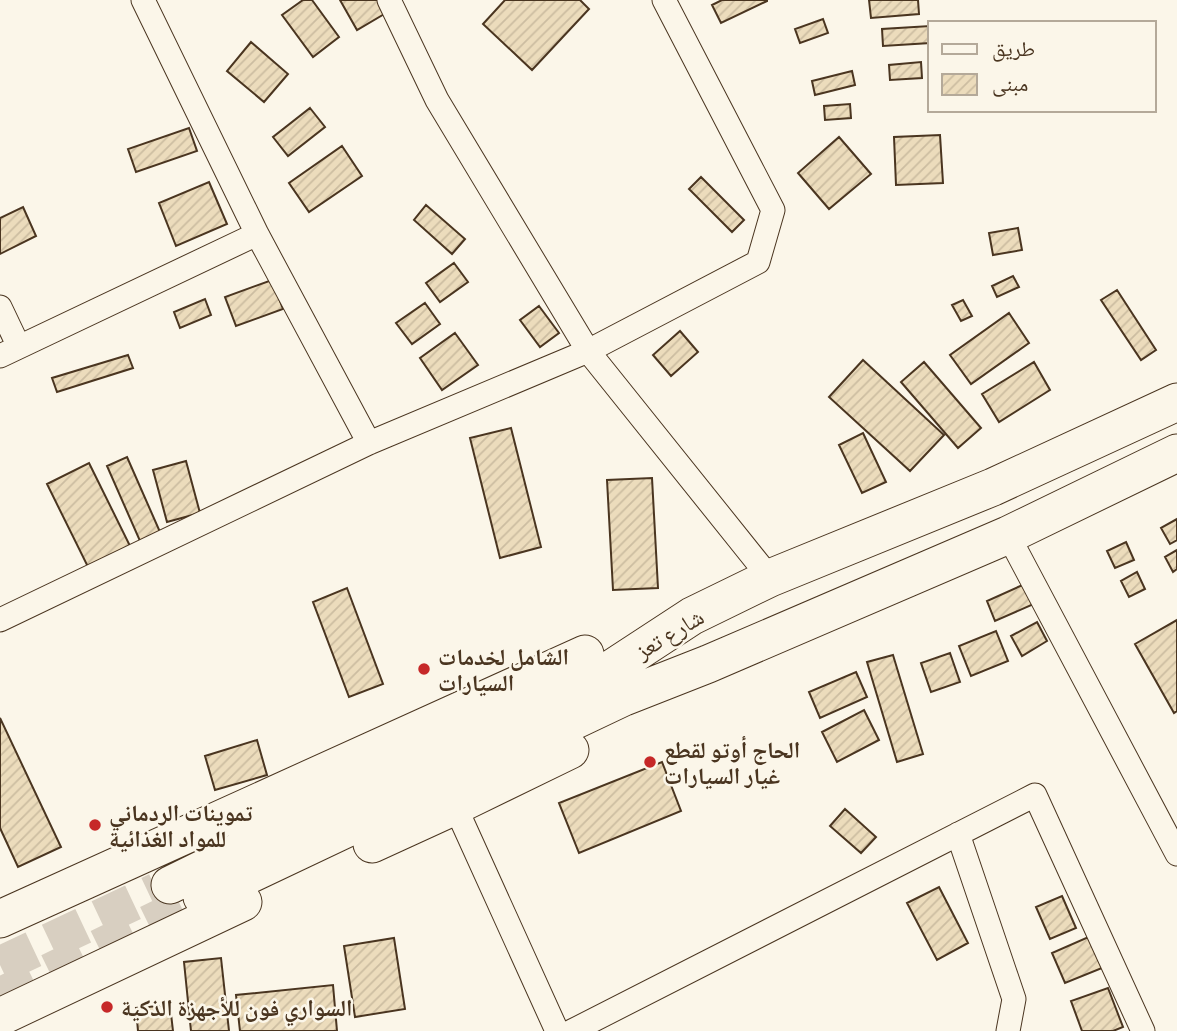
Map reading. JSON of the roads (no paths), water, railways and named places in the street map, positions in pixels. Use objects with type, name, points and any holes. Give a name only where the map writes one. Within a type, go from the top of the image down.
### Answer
[{"type":"highway","name":"شارع تعز","points":[[1177,402],[993,487],[770,578],[692,616],[614,667],[176,896],[624,697],[1008,536],[1177,453]]},
{"type":"highway","points":[[0,919],[604,645],[692,616]]},
{"type":"highway","points":[[0,1017],[193,924],[455,806],[635,718],[708,664]]},
{"type":"street","points":[[143,0],[257,234],[369,443]]},
{"type":"street","points":[[389,0],[437,100],[588,351],[770,578]]},
{"type":"street","points":[[0,620],[369,443],[588,351],[758,262],[773,210],[664,0]]},
{"type":"street","points":[[0,307],[9,351],[257,234]]},
{"type":"street","points":[[1008,536],[1177,854]]},
{"type":"street","points":[[572,1031],[1035,795],[1143,1031]]},
{"type":"street","points":[[455,806],[557,1031]]},
{"type":"street","points":[[958,834],[1014,999],[1008,1031]]},
{"type":"street","points":[[0,1024],[4,1031]]},
{"type":"tunnel","points":[[0,965],[157,891]]},
{"type":"tunnel","points":[[0,996],[182,907]]},
{"type":"place","name":"الشامل لخدمات السيارات","points":[[424,669]]},
{"type":"place","name":"الحاج أوتو لقطع غيار السيارات","points":[[650,762]]},
{"type":"place","name":"تموينات الردماني للمواد الغذائية","points":[[95,825]]},
{"type":"place","name":"السواري فون للأجهزة الذكية","points":[[107,1007]]}]
